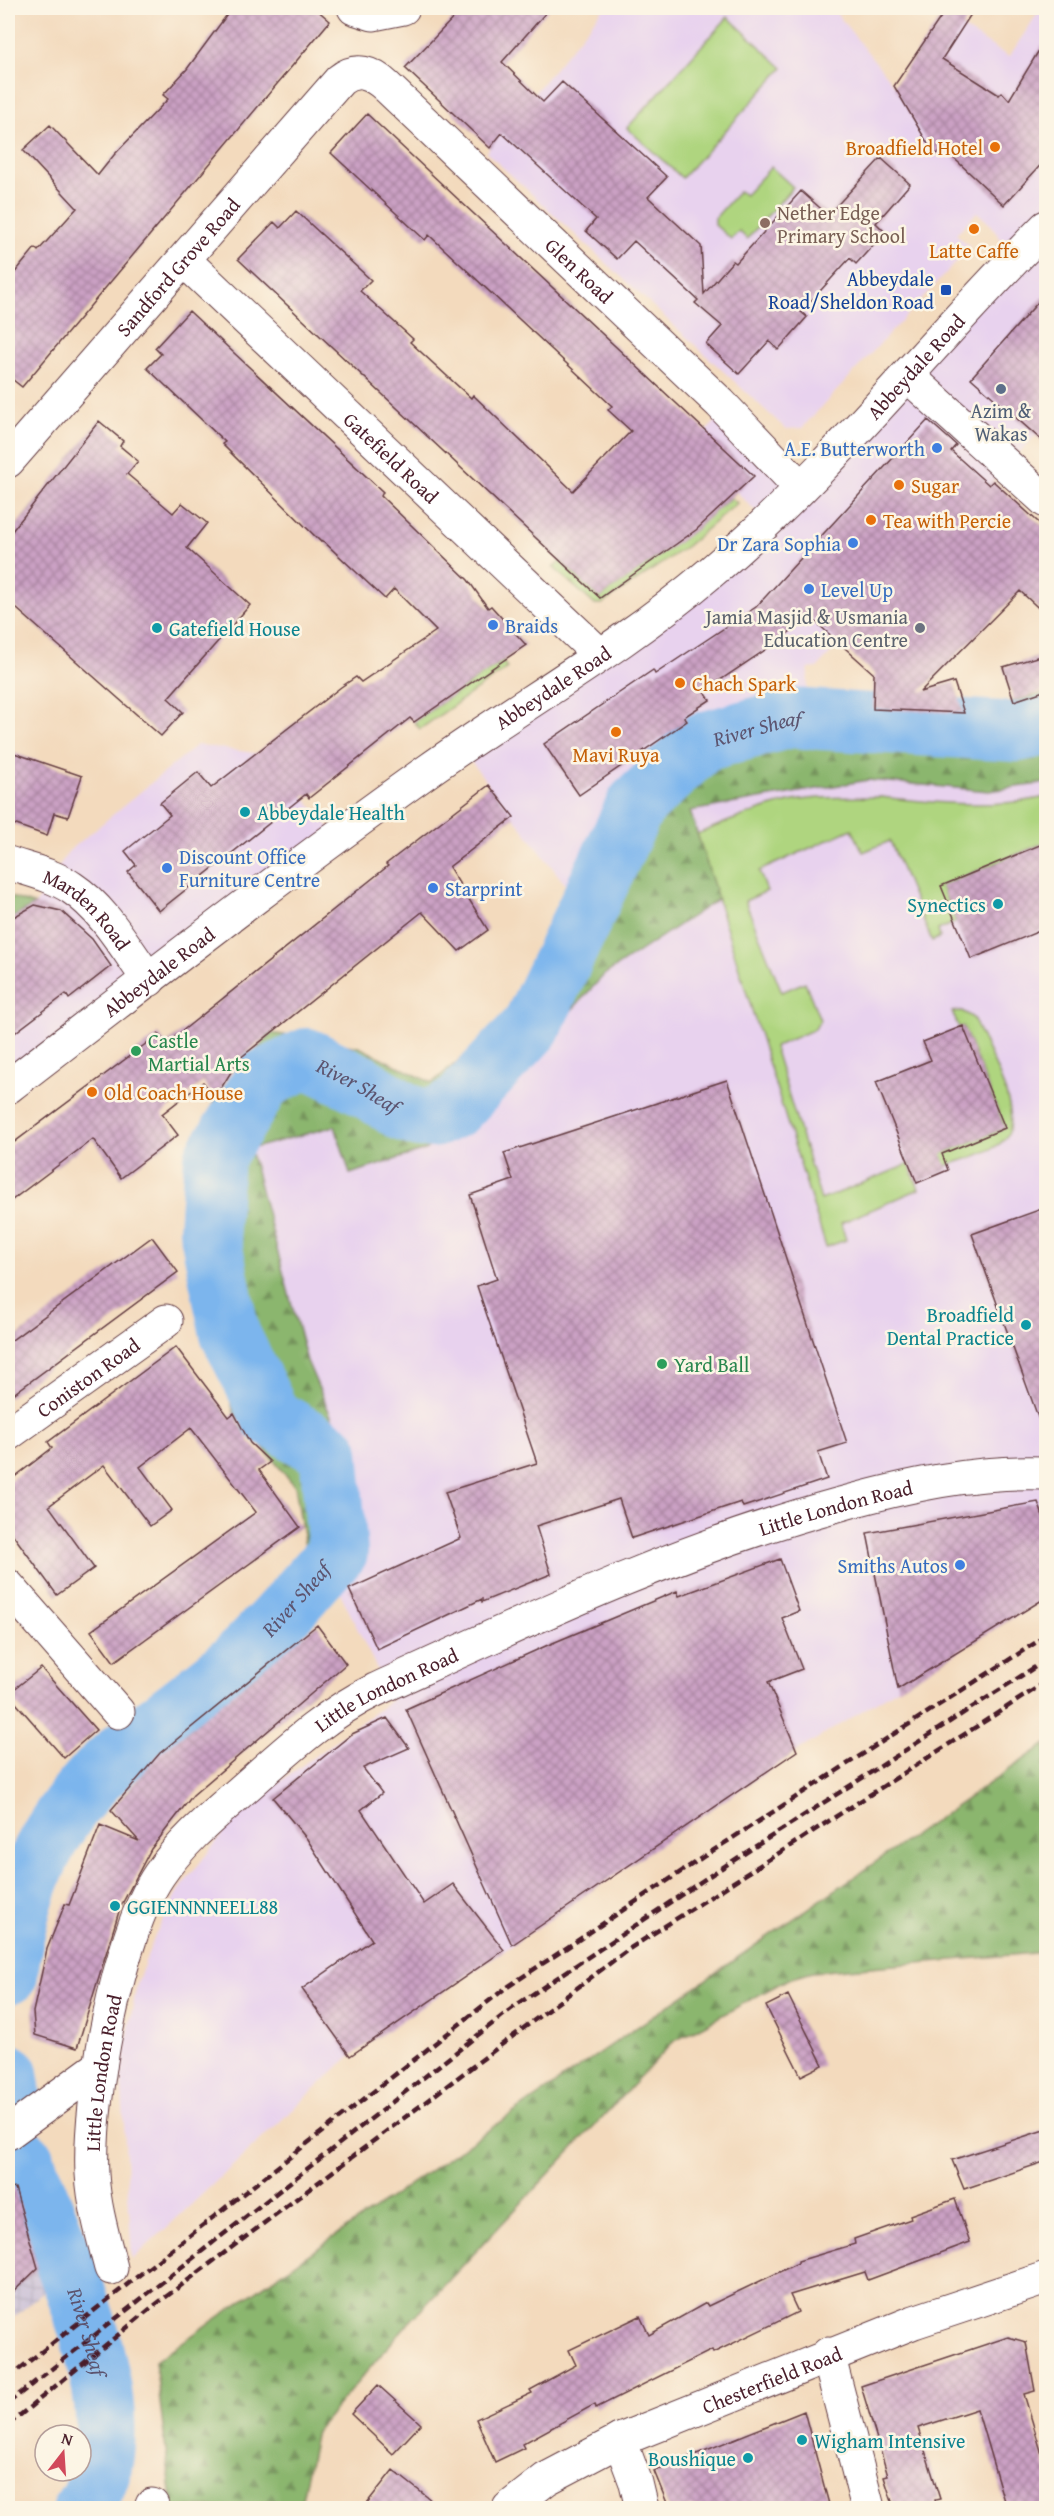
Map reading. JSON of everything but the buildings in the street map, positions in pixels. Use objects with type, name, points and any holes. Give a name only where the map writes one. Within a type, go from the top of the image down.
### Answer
[{"type":"main road","name":"Glen Road","points":[[348,74],[364,72],[378,78],[720,403],[800,487]]},
{"type":"main road","name":"Sandford Grove Road","points":[[8,462],[348,74]]},
{"type":"main road","name":"Abbeydale Road","points":[[8,1087],[336,835],[599,654],[710,573],[800,487],[908,376],[1047,227]]},
{"type":"main road","name":"Gatefield Road","points":[[184,261],[599,654]]},
{"type":"main road","points":[[908,376],[1047,501]]},
{"type":"main road","name":"Marden Road","points":[[8,863],[72,887],[98,910],[149,980]]},
{"type":"main road","name":"Coniston Road","points":[[8,1434],[166,1321]]},
{"type":"main road","name":"Little London Road","points":[[111,2268],[98,2212],[92,2172],[100,2066],[125,1956],[136,1921],[157,1877],[176,1852],[201,1827],[309,1732],[352,1701],[578,1597],[677,1557],[802,1514],[936,1481],[1047,1473]]},
{"type":"main road","points":[[8,1586],[118,1712]]},
{"type":"main road","points":[[8,2133],[100,2066]]},
{"type":"main road","name":"Chesterfield Road","points":[[509,2508],[546,2479],[620,2440],[828,2354],[914,2322],[1046,2280]]},
{"type":"main road","points":[[828,2354],[868,2508]]},
{"type":"main road","points":[[620,2440],[636,2483],[642,2508]]},
{"type":"shaded area","points":[[604,8],[832,8],[894,85],[910,112],[962,27],[1009,57],[1041,8],[1046,8],[1046,424],[817,668],[808,669],[806,706],[775,707],[620,788],[575,897],[460,747],[766,521],[691,447],[718,419],[800,487],[1014,258],[991,225],[977,212],[956,234],[970,247],[802,428],[786,429],[486,152]]},
{"type":"shaded area","points":[[197,745],[268,755],[336,835],[8,1087],[8,920],[35,905],[68,852]]},
{"type":"shaded area","points":[[868,780],[989,791],[1046,780],[1046,1597],[797,1751],[350,2056],[132,2260],[121,2071],[137,1984],[155,1935],[178,1891],[241,1810],[392,1700],[335,1582],[349,1568],[355,1558],[357,1547],[344,1446],[307,1361],[250,1149],[335,1126],[350,1174],[425,1150],[452,1137],[471,1124],[509,1078],[604,975],[718,899],[689,811],[752,790]]},
{"type":"shaded area","points":[[8,2164],[17,2170],[56,2282],[8,2322]]},
{"type":"green space","points":[[728,17],[783,68],[682,178],[627,128]]},
{"type":"green space","points":[[771,167],[793,187],[747,239],[739,231],[731,239],[715,225],[715,218],[739,191],[745,195]]},
{"type":"green space","points":[[731,498],[737,503],[687,546],[602,604],[594,604],[553,567],[560,561],[600,598],[681,540]]},
{"type":"green space","points":[[503,661],[507,668],[420,729],[414,722]]},
{"type":"green space","points":[[1046,693],[1046,783],[989,791],[868,780],[690,811],[718,899],[604,975],[556,1027],[425,1150],[350,1174],[335,1126],[250,1149],[307,1361],[344,1446],[355,1558],[306,1609],[275,1591],[305,1547],[295,1486],[234,1413],[196,1285],[196,1153],[215,1098],[271,1033],[359,1047],[432,1083],[508,1019],[575,897],[620,788],[694,736],[754,710],[775,707],[964,713]]},
{"type":"green space","points":[[881,797],[943,803],[985,804],[1046,797],[1046,842],[941,886],[956,922],[938,930],[940,937],[932,941],[890,841],[863,852],[852,829],[759,871],[767,891],[745,901],[782,992],[805,982],[820,1020],[815,1029],[774,1047],[821,1200],[909,1164],[919,1189],[841,1223],[846,1240],[826,1247],[697,834],[754,812],[789,802],[823,798]]},
{"type":"green space","points":[[8,896],[35,905],[8,920]]},
{"type":"green space","points":[[962,1011],[973,1018],[1001,1079],[1007,1097],[1010,1128],[1005,1139],[993,1148],[946,1166],[941,1154],[1005,1128],[963,1026],[959,1028],[952,1012]]},
{"type":"green space","points":[[1046,1744],[1046,1952],[812,1972],[788,1979],[673,2042],[403,2329],[316,2431],[300,2508],[173,2508],[155,2361]]},
{"type":"water","points":[[116,2375],[123,2425],[123,2461],[115,2494],[107,2508],[52,2508],[64,2500],[75,2483],[93,2483],[93,2423],[78,2423],[76,2407]]},
{"type":"waterway","name":"River Sheaf","points":[[8,1975],[20,1910],[30,1880],[42,1852],[75,1800],[121,1753],[239,1659],[338,1552],[329,1452],[271,1417],[230,1334],[209,1229],[214,1158],[264,1079],[307,1058],[360,1084],[404,1112],[420,1118],[433,1118],[455,1108],[531,1027],[636,805],[703,742],[790,718],[1018,732],[1046,726]]},
{"type":"waterway","name":"River Sheaf","points":[[8,2073],[12,2100]]},
{"type":"waterway","name":"River Sheaf","points":[[24,2159],[82,2309],[102,2389],[106,2427],[103,2462],[87,2505],[83,2508]]},
{"type":"railway","points":[[8,2378],[503,1990],[703,1857],[1046,1636]]},
{"type":"railway","points":[[8,2403],[515,2006],[714,1873],[1046,1660]]},
{"type":"railway","points":[[8,2425],[151,2308],[629,1949],[1046,1682]]},
{"type":"place","name":"Broadfield Hotel","points":[[995,147]]},
{"type":"place","name":"Nether Edge Primary School","points":[[765,223]]},
{"type":"place","name":"Latte Caffe","points":[[974,229]]},
{"type":"place","name":"Abbeydale Road/Sheldon Road","points":[[946,290]]},
{"type":"place","name":"Azim & Wakas","points":[[1001,389]]},
{"type":"place","name":"A.E. Butterworth","points":[[937,448]]},
{"type":"place","name":"Sugar","points":[[899,485]]},
{"type":"place","name":"Tea with Percie","points":[[871,520]]},
{"type":"place","name":"Dr Zara Sophia","points":[[853,543]]},
{"type":"place","name":"Level Up","points":[[809,589]]},
{"type":"place","name":"Braids","points":[[493,625]]},
{"type":"place","name":"Gatefield House","points":[[157,628]]},
{"type":"place","name":"Jamia Masjid & Usmania Education Centre","points":[[920,628]]},
{"type":"place","name":"Chach Spark","points":[[680,683]]},
{"type":"place","name":"Mavi Ruya","points":[[616,732]]},
{"type":"place","name":"Abbeydale Health","points":[[245,812]]},
{"type":"place","name":"Discount Office Furniture Centre","points":[[167,868]]},
{"type":"place","name":"Starprint","points":[[433,888]]},
{"type":"place","name":"Synectics","points":[[998,904]]},
{"type":"place","name":"Castle Martial Arts","points":[[136,1051]]},
{"type":"place","name":"Old Coach House","points":[[92,1092]]},
{"type":"place","name":"Broadfield Dental Practice","points":[[1026,1325]]},
{"type":"place","name":"Yard Ball","points":[[662,1364]]},
{"type":"place","name":"Smiths Autos","points":[[960,1565]]},
{"type":"place","name":"GGIENNNNEELL88","points":[[115,1906]]},
{"type":"place","name":"Wigham Intensive","points":[[802,2440]]},
{"type":"place","name":"Boushique","points":[[748,2458]]}]
